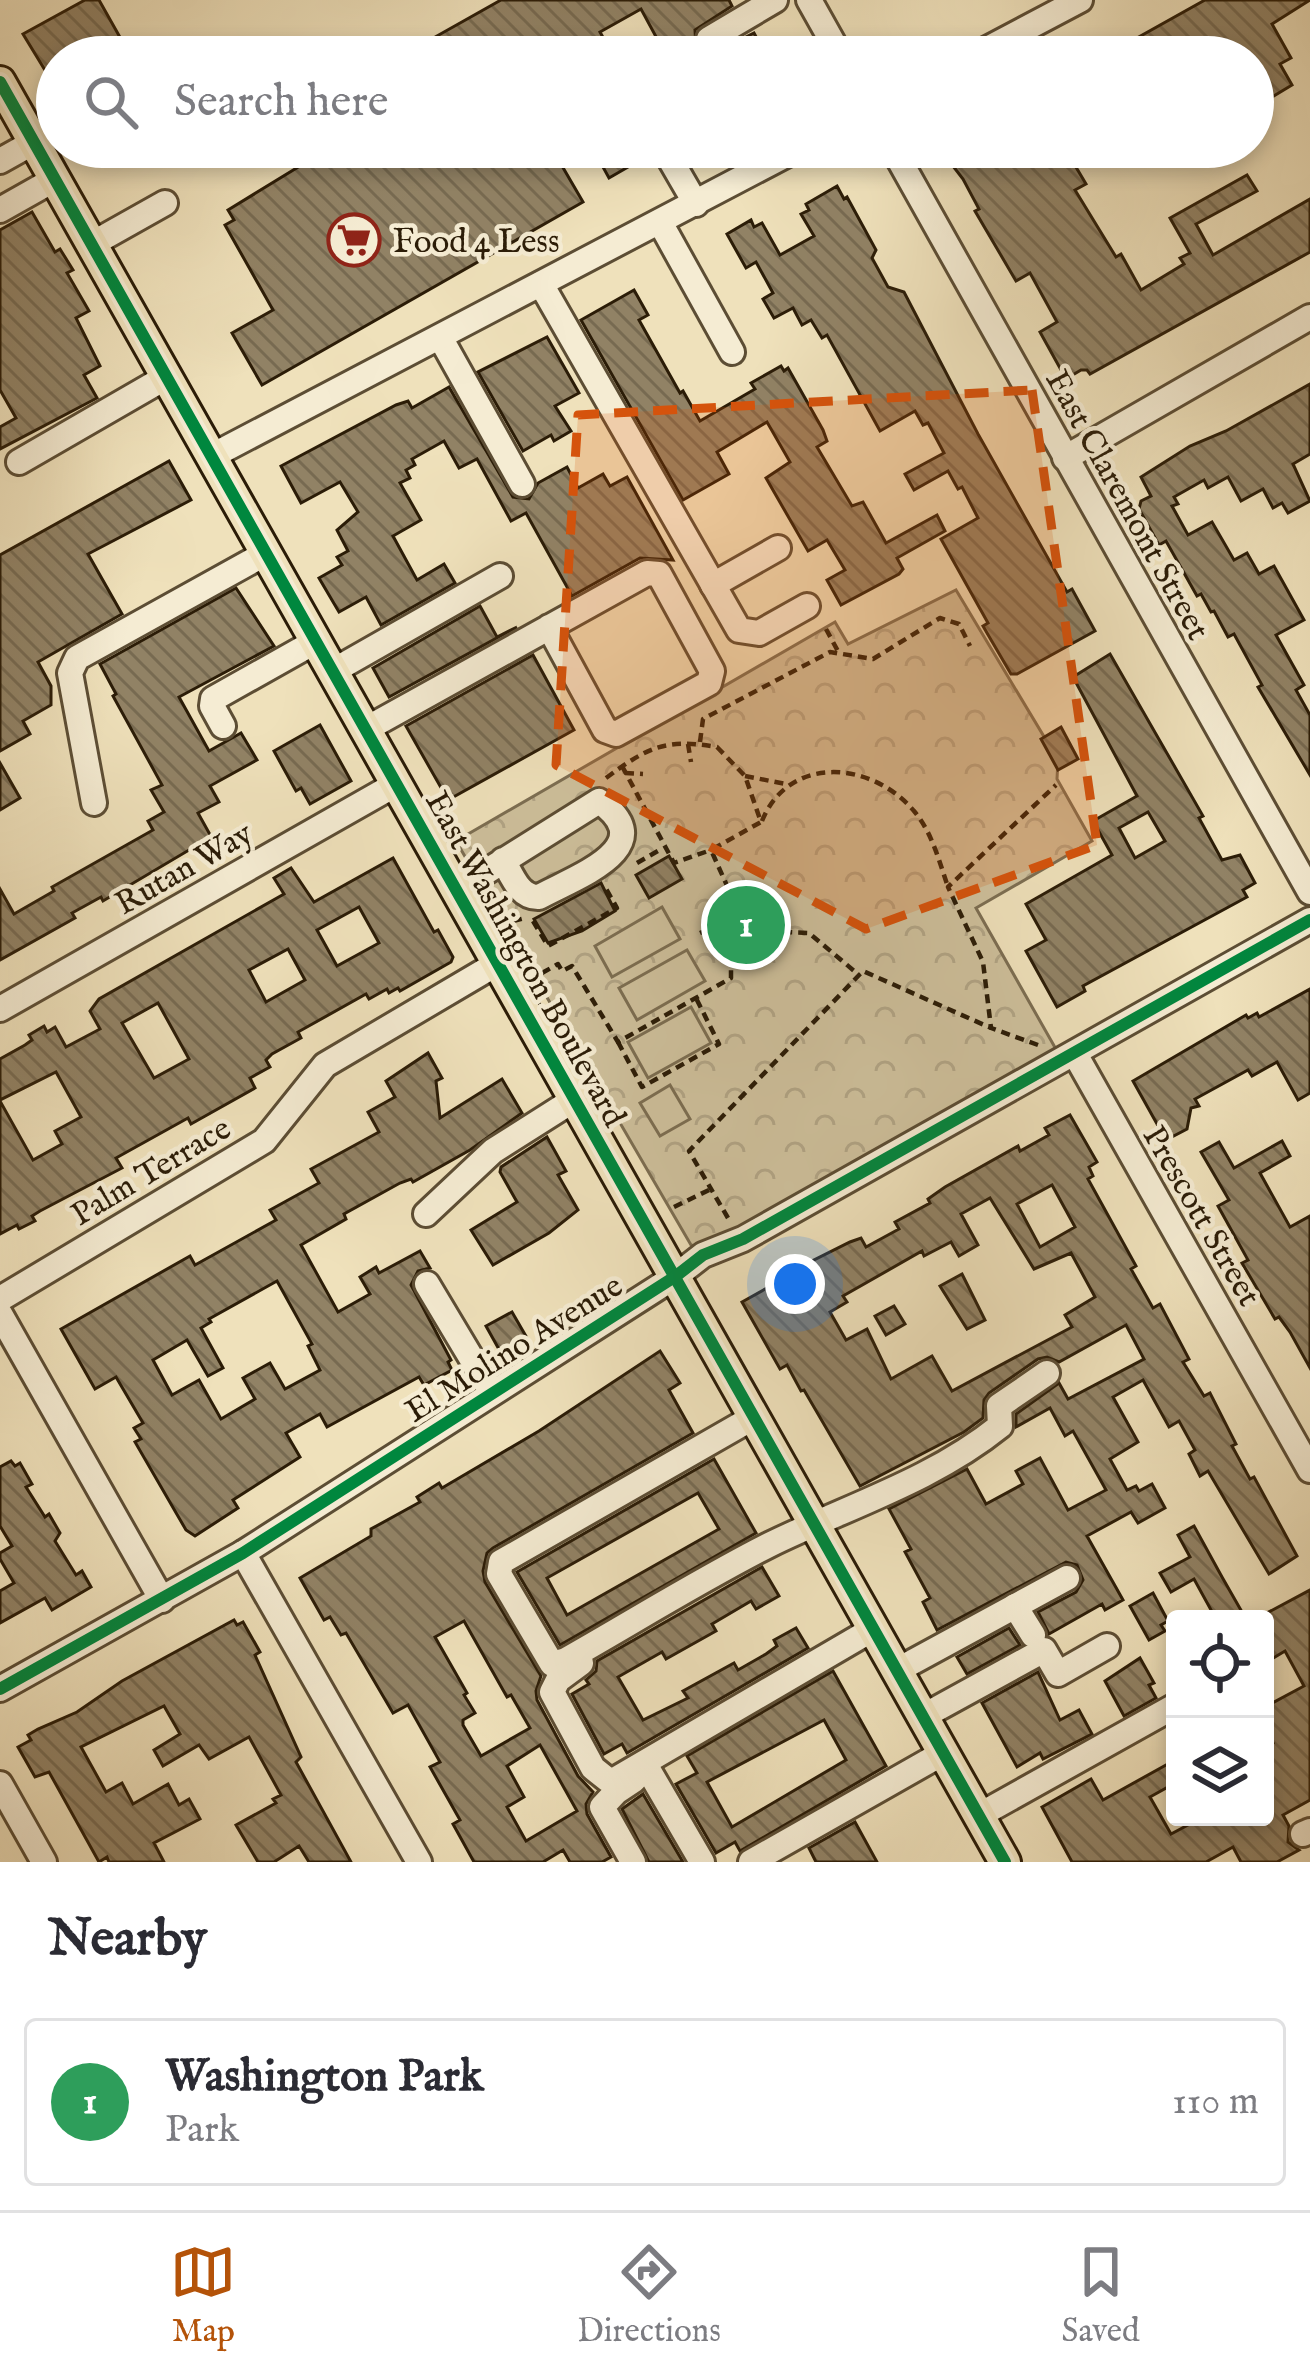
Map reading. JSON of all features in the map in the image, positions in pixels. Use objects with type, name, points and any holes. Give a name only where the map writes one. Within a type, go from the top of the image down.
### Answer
[{"type":"main road","name":"East Washington Boulevard","points":[[0,82],[36,146]]},
{"type":"main road","name":"East Washington Boulevard","points":[[49,168],[1005,1862]]},
{"type":"street","points":[[714,36],[775,0]]},
{"type":"street","points":[[809,0],[830,36]]},
{"type":"street","points":[[1012,36],[1080,0]]},
{"type":"street","points":[[0,160],[34,142]]},
{"type":"street","points":[[675,168],[696,204]]},
{"type":"street","points":[[212,456],[762,168]]},
{"type":"street","name":"East Claremont Street","points":[[904,168],[1310,892]]},
{"type":"street","points":[[0,209],[55,179]]},
{"type":"street","points":[[92,244],[165,203]]},
{"type":"street","points":[[661,224],[732,352]]},
{"type":"street","points":[[541,284],[739,630],[758,633],[807,606]]},
{"type":"street","points":[[1065,458],[1310,317]]},
{"type":"street","points":[[440,337],[522,484]]},
{"type":"street","points":[[19,462],[168,376]]},
{"type":"street","points":[[713,585],[778,548]]},
{"type":"street","points":[[94,803],[70,673],[77,658],[268,552]]},
{"type":"street","points":[[368,728],[549,628],[647,574],[659,574],[712,671],[709,682],[616,734],[605,730],[549,628]]},
{"type":"street","points":[[335,670],[500,576]]},
{"type":"street","points":[[223,726],[213,699],[318,640]]},
{"type":"street","name":"Rutan Way","points":[[0,1009],[398,783]]},
{"type":"street","points":[[458,890],[502,860],[599,802],[622,828],[623,842],[615,855],[539,897],[521,891],[502,860]]},
{"type":"street","name":"El Molino Avenue","points":[[0,1689],[243,1553],[676,1276],[737,1231],[1075,1054],[1310,920]]},
{"type":"street","name":"Palm Terrace","points":[[0,1298],[264,1141],[325,1065],[498,964]]},
{"type":"street","name":"Prescott Street","points":[[1075,1054],[1310,1470]]},
{"type":"street","points":[[426,1214],[493,1151],[575,1099]]},
{"type":"street","points":[[428,1284],[491,1391]]},
{"type":"street","points":[[0,1314],[162,1600]]},
{"type":"street","points":[[875,1634],[616,1779],[601,1777],[593,1768],[552,1693],[553,1686],[578,1666],[816,1528],[981,1442],[1000,1426],[999,1406],[1047,1373]]},
{"type":"street","points":[[754,1417],[501,1562],[499,1574],[555,1665],[769,1545],[816,1528]]},
{"type":"street","points":[[243,1553],[419,1862]]},
{"type":"street","points":[[896,1671],[1067,1578]]},
{"type":"street","points":[[1015,1606],[1033,1635]]},
{"type":"street","points":[[633,1862],[602,1807],[616,1792],[875,1634]]},
{"type":"street","points":[[922,1717],[1044,1650],[1058,1674],[1107,1646]]},
{"type":"street","points":[[979,1816],[1166,1711]]},
{"type":"street","points":[[752,1862],[943,1753]]},
{"type":"street","points":[[650,1771],[702,1862]]},
{"type":"street","points":[[0,1784],[44,1862]]},
{"type":"path","points":[[700,744],[703,718],[830,652],[873,659],[940,618],[959,624],[970,646]]},
{"type":"path","points":[[826,629],[841,655]]},
{"type":"path","points":[[604,779],[668,742],[717,747],[745,776],[761,822]]},
{"type":"path","points":[[687,742],[691,762]]},
{"type":"path","points":[[623,770],[643,774]]},
{"type":"path","points":[[623,770],[674,862],[711,850],[761,822],[770,800],[786,784],[814,774],[840,772],[868,778],[898,795],[916,813],[934,844],[983,962],[991,1028]]},
{"type":"path","points":[[745,776],[786,784]]},
{"type":"path","points":[[948,887],[1056,785]]},
{"type":"path","points":[[618,1042],[731,978],[731,930],[737,908],[711,850]]},
{"type":"path","points":[[512,921],[531,916],[548,946],[617,908],[602,882]]},
{"type":"path","points":[[700,933],[709,929],[809,932],[859,975]]},
{"type":"path","points":[[542,974],[557,964],[562,971],[572,966],[642,1087],[719,1044],[696,998]]},
{"type":"path","points":[[737,1231],[689,1150],[863,971],[1044,1047]]},
{"type":"path","points":[[674,1207],[711,1189]]},
{"type":"highlighted area","points":[[1032,390],[1097,845],[866,929],[556,765],[578,415]]},
{"type":"green space","points":[[956,590],[1058,760],[1057,779],[1092,841],[976,908],[1057,1051],[703,1248],[691,1245],[456,841],[835,622],[848,644]]},
{"type":"green space","points":[[662,907],[680,939],[612,977],[595,946]]},
{"type":"green space","points":[[687,950],[705,981],[637,1020],[619,988]]},
{"type":"green space","points":[[691,1007],[711,1043],[648,1078],[628,1042]]},
{"type":"green space","points":[[670,1085],[690,1119],[660,1136],[640,1103]]},
{"type":"building","points":[[85,0],[99,0],[119,36],[36,36],[36,55],[23,34]]},
{"type":"building","points":[[501,0],[729,0],[732,6],[695,30],[695,36],[656,36],[641,9],[600,32],[602,36],[437,36]]},
{"type":"building","points":[[1205,0],[1310,0],[1272,24],[1291,58],[1280,64],[1292,85],[1274,96],[1274,36],[1141,36]]},
{"type":"building","points":[[297,168],[563,168],[583,202],[262,385],[232,333],[273,310],[225,225],[234,220],[228,210]]},
{"type":"building","points":[[604,168],[626,168],[609,178]]},
{"type":"building","points":[[955,168],[1076,168],[1086,184],[1075,190],[1141,290],[1184,264],[1180,258],[1190,253],[1170,218],[1247,175],[1257,191],[1196,224],[1213,255],[1310,199],[1310,252],[1090,374],[1081,370],[1066,379],[1040,332],[1057,322],[1030,273],[1016,281],[975,211],[979,209]]},
{"type":"building","points":[[837,186],[876,250],[872,258],[888,287],[904,292],[1067,592],[1072,589],[1095,631],[1017,674],[1011,674],[983,626],[988,623],[941,539],[978,518],[962,487],[958,489],[948,471],[914,490],[905,474],[944,453],[928,423],[923,425],[915,411],[880,431],[827,335],[822,338],[811,320],[802,325],[793,308],[774,318],[763,299],[773,293],[756,262],[746,268],[727,234],[751,220],[754,227],[762,223],[780,255],[814,236],[801,214],[809,210],[806,204]]},
{"type":"building","points":[[32,212],[55,252],[60,249],[73,270],[67,273],[89,311],[76,318],[100,366],[84,375],[97,398],[0,449],[0,427],[16,418],[0,390],[0,230]]},
{"type":"building","points":[[634,290],[648,315],[639,320],[700,421],[755,389],[751,383],[781,366],[784,371],[788,368],[823,430],[827,441],[817,447],[852,506],[863,502],[886,543],[937,515],[945,531],[897,558],[903,569],[899,574],[841,605],[827,580],[845,570],[827,540],[808,551],[766,478],[790,462],[767,422],[717,452],[729,474],[683,500],[581,320]]},
{"type":"building","points":[[547,337],[579,393],[555,406],[571,431],[554,441],[551,435],[523,451],[478,372]]},
{"type":"building","points":[[1310,384],[1310,454],[1293,464],[1310,501],[1288,513],[1282,503],[1273,508],[1263,489],[1241,501],[1228,477],[1208,488],[1204,480],[1174,497],[1178,504],[1172,506],[1188,535],[1212,522],[1234,560],[1247,553],[1259,574],[1274,566],[1304,620],[1276,635],[1304,685],[1296,690],[1310,715],[1310,775],[1258,687],[1262,685],[1234,634],[1228,637],[1214,611],[1201,594],[1197,596],[1166,541],[1159,545],[1139,509],[1141,501],[1151,496],[1141,477]]},
{"type":"building","points":[[449,387],[513,497],[529,499],[538,483],[567,467],[578,488],[603,474],[610,486],[627,477],[673,560],[640,558],[572,596],[526,513],[511,521],[477,459],[459,468],[444,441],[412,459],[415,465],[406,470],[410,478],[400,483],[421,520],[393,536],[417,580],[444,564],[455,583],[381,625],[366,597],[339,612],[319,578],[342,565],[337,557],[348,551],[337,530],[358,512],[340,482],[301,503],[281,466],[396,405],[408,401],[412,408]]},
{"type":"building","points":[[169,461],[191,500],[88,554],[122,614],[38,662],[51,686],[51,705],[23,721],[30,734],[0,751],[0,555]]},
{"type":"building","points":[[236,588],[274,646],[179,697],[209,751],[241,733],[257,760],[210,786],[219,802],[198,813],[213,840],[72,913],[75,918],[0,960],[0,889],[14,914],[153,830],[148,821],[164,812],[151,790],[162,785],[100,664]]},
{"type":"building","points":[[480,606],[497,637],[517,627],[389,697],[373,668]]},
{"type":"building","points":[[1110,654],[1203,816],[1199,818],[1222,860],[1240,855],[1255,883],[1243,890],[1247,897],[1083,986],[1085,991],[1057,1007],[1026,951],[1046,940],[1026,904],[1112,855],[1093,821],[1137,796],[1073,677]],"holes":[[[1148,812],[1165,841],[1135,858],[1119,828]]]},
{"type":"building","points":[[533,655],[574,730],[448,800],[406,726]]},
{"type":"building","points":[[320,725],[351,781],[310,804],[301,788],[296,791],[274,751]]},
{"type":"building","points":[[1061,727],[1078,759],[1058,770],[1041,739]]},
{"type":"building","points":[[0,763],[20,798],[0,810]]},
{"type":"building","points":[[669,856],[682,879],[649,898],[636,875]]},
{"type":"building","points":[[393,858],[434,932],[438,930],[453,957],[451,962],[400,991],[389,993],[387,989],[369,999],[366,994],[298,1032],[301,1038],[272,1054],[266,1060],[270,1067],[250,1078],[255,1088],[116,1158],[122,1168],[40,1211],[32,1216],[35,1221],[0,1234],[0,1101],[33,1160],[62,1144],[55,1131],[81,1117],[56,1072],[0,1100],[0,1059],[32,1040],[29,1035],[44,1026],[47,1032],[55,1027],[66,1047],[100,1029],[90,1011],[99,999],[284,894],[274,878],[291,868],[314,902]],"holes":[[[359,907],[379,943],[337,966],[317,930]],[[288,949],[305,980],[266,1002],[249,970]],[[158,1003],[189,1059],[154,1078],[122,1023]]]},
{"type":"building","points":[[601,883],[615,911],[582,931],[548,943],[534,919]]},
{"type":"building","points":[[1310,989],[1310,1093],[1298,1100],[1277,1062],[1252,1076],[1248,1070],[1195,1099],[1199,1106],[1191,1108],[1187,1129],[1166,1140],[1133,1081],[1246,1015],[1257,1013],[1259,1017]]},
{"type":"building","points":[[428,1053],[442,1078],[436,1081],[440,1118],[502,1079],[522,1113],[470,1150],[344,1214],[346,1219],[301,1245],[338,1312],[370,1294],[360,1277],[376,1267],[379,1273],[420,1251],[430,1268],[418,1271],[411,1285],[452,1370],[424,1385],[419,1377],[327,1427],[320,1414],[286,1433],[300,1457],[233,1500],[238,1508],[195,1536],[186,1530],[135,1442],[141,1439],[134,1428],[143,1423],[116,1377],[95,1389],[61,1329],[190,1256],[195,1265],[276,1220],[270,1210],[319,1183],[311,1169],[379,1132],[368,1112],[395,1097],[386,1081]],"holes":[[[277,1281],[312,1344],[308,1346],[320,1370],[285,1389],[270,1363],[243,1378],[255,1399],[221,1419],[199,1380],[172,1395],[153,1360],[187,1340],[208,1376],[223,1368],[201,1328]]]},
{"type":"building","points":[[1070,1115],[1097,1162],[1089,1167],[1093,1176],[1088,1179],[1136,1266],[1131,1269],[1153,1308],[1160,1304],[1189,1359],[1183,1362],[1204,1396],[1210,1393],[1236,1444],[1232,1446],[1297,1556],[1269,1574],[1208,1471],[1200,1476],[1189,1454],[1195,1450],[1179,1421],[1169,1427],[1143,1380],[1113,1397],[1138,1442],[1110,1459],[1127,1490],[1136,1486],[1139,1491],[1152,1484],[1165,1508],[1138,1523],[1131,1512],[1087,1536],[1123,1600],[1105,1610],[1102,1604],[1049,1634],[1038,1612],[1076,1592],[1083,1580],[1077,1565],[1066,1562],[937,1630],[923,1602],[930,1598],[905,1552],[911,1549],[889,1509],[967,1469],[986,1504],[1023,1484],[1016,1471],[1040,1458],[1068,1510],[1106,1490],[1073,1431],[1065,1436],[1050,1408],[1016,1427],[1016,1414],[1059,1383],[1068,1399],[1144,1359],[1126,1325],[1059,1362],[1038,1359],[989,1393],[983,1418],[964,1432],[860,1486],[804,1390],[787,1365],[780,1369],[742,1302],[850,1242],[861,1238],[866,1247],[899,1229],[895,1222],[930,1203],[928,1199],[945,1187],[1018,1146],[1020,1151],[1049,1135],[1045,1128]],"holes":[[[1052,1185],[1075,1227],[1040,1247],[1017,1204]],[[990,1198],[1034,1269],[1071,1253],[1095,1297],[1065,1315],[1072,1327],[952,1391],[932,1356],[891,1379],[867,1329],[846,1340],[830,1312],[847,1302],[843,1296],[922,1251],[924,1256],[951,1242],[959,1256],[978,1245],[961,1214]]]},
{"type":"building","points":[[547,1137],[566,1171],[558,1175],[578,1210],[493,1265],[471,1230],[517,1202],[501,1167]]},
{"type":"building","points":[[1282,1141],[1290,1156],[1260,1173],[1290,1227],[1310,1216],[1310,1368],[1242,1263],[1248,1260],[1218,1206],[1229,1200],[1201,1152],[1219,1142],[1234,1168]]},
{"type":"building","points":[[962,1274],[985,1320],[967,1329],[940,1286]]},
{"type":"building","points":[[894,1306],[905,1324],[886,1335],[875,1316]]},
{"type":"building","points":[[512,1312],[527,1338],[501,1353],[486,1326]]},
{"type":"building","points":[[660,1351],[680,1383],[669,1390],[693,1433],[487,1553],[485,1582],[541,1676],[537,1700],[578,1776],[593,1792],[587,1814],[611,1857],[602,1862],[570,1862],[563,1850],[543,1862],[474,1862],[453,1824],[460,1820],[430,1767],[440,1762],[408,1705],[393,1713],[346,1633],[341,1635],[330,1617],[324,1620],[300,1578],[371,1536],[371,1529],[420,1502],[417,1497],[439,1483],[442,1488]],"holes":[[[464,1621],[530,1728],[481,1756],[463,1725],[475,1713],[435,1637]],[[540,1745],[577,1811],[526,1841],[507,1807],[524,1797],[507,1766]]]},
{"type":"building","points":[[714,1459],[756,1533],[560,1645],[517,1572]],"holes":[[[698,1493],[719,1529],[567,1615],[547,1578]]]},
{"type":"building","points":[[11,1461],[15,1466],[20,1463],[32,1484],[26,1487],[60,1533],[55,1541],[76,1575],[82,1571],[91,1587],[52,1610],[45,1598],[0,1623],[0,1591],[14,1583],[0,1559],[0,1553],[12,1546],[0,1526],[0,1467]]},
{"type":"building","points":[[1194,1526],[1241,1610],[1211,1610],[1194,1579],[1171,1592],[1160,1573],[1190,1557],[1178,1535]]},
{"type":"building","points":[[762,1567],[779,1596],[756,1609],[751,1601],[712,1624],[716,1631],[666,1659],[662,1652],[618,1677],[643,1720],[688,1698],[683,1691],[734,1663],[738,1670],[766,1654],[777,1646],[774,1640],[796,1628],[808,1648],[627,1753],[622,1744],[604,1754],[572,1694],[589,1684],[586,1680],[596,1671],[597,1661]]},
{"type":"building","points":[[1310,1590],[1310,1800],[1283,1815],[1289,1826],[1288,1842],[1299,1850],[1277,1862],[1241,1862],[1233,1847],[1206,1862],[1072,1862],[1042,1807],[1091,1779],[1103,1800],[1166,1765],[1166,1788],[1150,1797],[1171,1834],[1186,1826],[1274,1826],[1274,1702],[1304,1686],[1285,1651],[1274,1658],[1272,1610]]},
{"type":"building","points":[[1153,1593],[1166,1617],[1161,1625],[1165,1631],[1149,1640],[1130,1606]]},
{"type":"building","points":[[234,1620],[237,1625],[243,1622],[260,1652],[255,1655],[301,1757],[296,1762],[351,1862],[309,1862],[299,1846],[274,1862],[258,1862],[236,1825],[276,1803],[273,1799],[281,1795],[249,1737],[209,1759],[199,1745],[163,1766],[154,1750],[180,1734],[164,1706],[81,1747],[106,1792],[122,1783],[133,1804],[168,1784],[179,1805],[189,1799],[200,1819],[154,1843],[164,1862],[109,1862],[107,1857],[99,1862],[49,1772],[35,1777],[18,1747],[38,1729],[77,1712],[122,1681]]},
{"type":"building","points":[[1009,1628],[1020,1645],[967,1674],[957,1657]]},
{"type":"building","points":[[1140,1658],[1154,1683],[1149,1685],[1156,1698],[1124,1716],[1105,1681]]},
{"type":"building","points":[[833,1671],[886,1766],[740,1851],[735,1842],[716,1853],[676,1784],[697,1773],[687,1756]],"holes":[[[824,1720],[846,1760],[732,1827],[707,1782]]]},
{"type":"building","points":[[1038,1672],[1060,1720],[1079,1710],[1092,1734],[1017,1767],[982,1703]]},
{"type":"building","points":[[643,1794],[683,1862],[649,1862],[622,1809]]},
{"type":"building","points":[[855,1822],[877,1862],[816,1862],[809,1848]]},
{"type":"cycle path","points":[[0,82],[36,146]]},
{"type":"cycle path","points":[[49,168],[1005,1862]]},
{"type":"cycle path","points":[[0,1689],[243,1553],[703,1255],[743,1239],[1310,920]]},
{"type":"place","name":"Food 4 Less","points":[[354,240]]},
{"type":"place","name":"Washington Park","points":[[746,925]]}]
